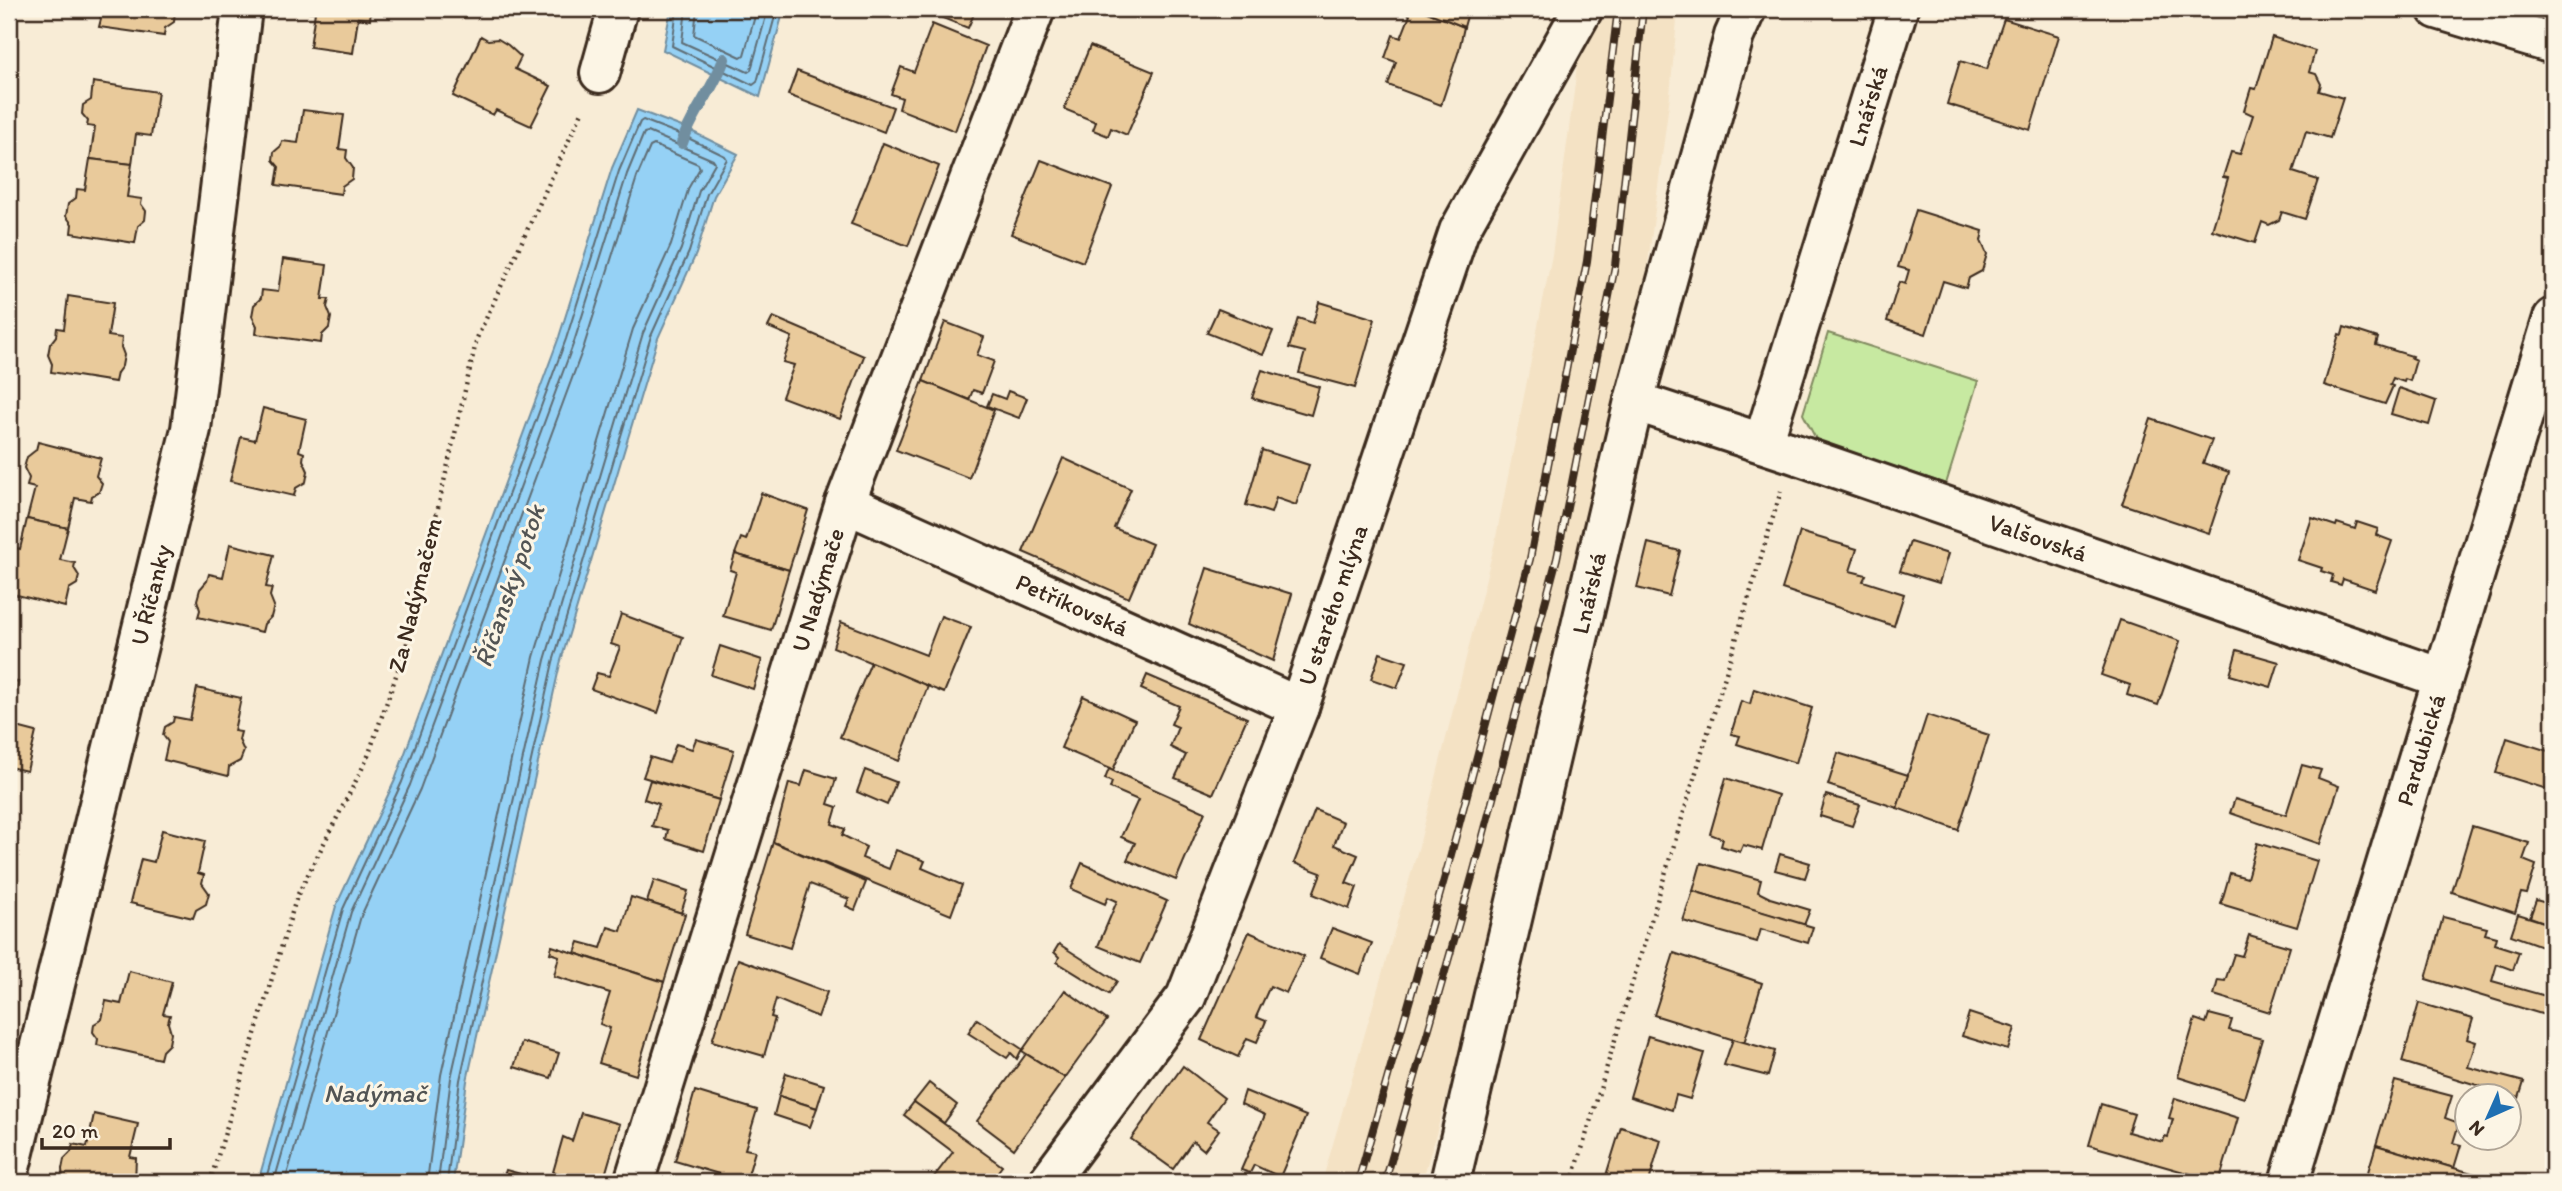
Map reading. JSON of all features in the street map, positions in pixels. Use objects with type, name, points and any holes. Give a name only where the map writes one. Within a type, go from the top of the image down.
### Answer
[{"type":"street","name":"U Říčanky","points":[[9,1172],[191,429],[242,9]]},
{"type":"street","points":[[600,73],[618,9]]},
{"type":"street","name":"U Nadýmače","points":[[634,1182],[845,503],[1035,9]]},
{"type":"street","name":"U starého mlýna","points":[[1048,1182],[1186,997],[1299,707],[1459,231],[1583,9]]},
{"type":"street","name":"Lnářská","points":[[1450,1182],[1634,401],[1734,36],[1746,9]]},
{"type":"street","name":"Lnářská","points":[[1778,448],[1898,9]]},
{"type":"street","points":[[2437,9],[2553,44]]},
{"type":"street","name":"Pardubická","points":[[2289,1182],[2553,318]]},
{"type":"street","name":"Valšovská","points":[[1634,401],[1778,448],[2442,678]]},
{"type":"street","name":"Petříkovská","points":[[845,503],[1299,707]]},
{"type":"path","name":"Za Nadýmačem","points":[[210,1182],[297,896],[366,759],[406,647],[477,338],[600,73]]},
{"type":"path","points":[[1572,1182],[1778,448]]},
{"type":"shaded area","points":[[1582,9],[1678,9],[1670,95],[1647,271],[1588,563],[1512,871],[1422,1182],[1322,1182],[1419,846],[1495,542],[1552,255],[1575,84]]},
{"type":"green space","points":[[1828,333],[1978,381],[1946,484],[1817,441],[1803,414]]},
{"type":"water","points":[[671,9],[784,9],[760,97],[663,50]]},
{"type":"water","name":"Nadýmač","points":[[637,110],[687,129],[738,154],[714,196],[696,254],[658,338],[560,664],[467,1081],[453,1182],[258,1182],[336,906],[395,780],[559,337],[612,168]]},
{"type":"building","points":[[96,9],[175,9],[174,22],[165,28],[164,36],[99,27],[101,19]]},
{"type":"building","points":[[371,9],[370,20],[358,18],[353,53],[310,47],[315,12],[303,11]]},
{"type":"building","points":[[920,9],[976,9],[968,28]]},
{"type":"building","points":[[1394,9],[1420,9],[1464,27],[1441,105],[1388,85],[1396,62],[1385,58],[1393,35],[1401,38],[1410,15]]},
{"type":"building","points":[[1420,9],[1469,9],[1464,27]]},
{"type":"building","points":[[2004,19],[2059,36],[2030,130],[1947,104],[1960,61],[1987,69]]},
{"type":"building","points":[[932,24],[986,46],[955,131],[899,109],[902,98],[891,94],[901,67],[914,72]]},
{"type":"building","points":[[481,36],[488,40],[498,39],[508,45],[521,57],[515,69],[551,86],[531,126],[496,110],[493,115],[453,96]]},
{"type":"building","points":[[2272,37],[2315,51],[2309,72],[2316,74],[2321,84],[2319,91],[2343,98],[2330,138],[2306,131],[2293,172],[2318,180],[2305,219],[2282,212],[2279,220],[2269,225],[2262,222],[2255,243],[2212,230],[2228,178],[2223,177],[2231,152],[2240,154],[2253,115],[2244,111],[2251,88],[2256,89]]},
{"type":"building","points":[[1090,46],[1154,72],[1127,135],[1111,128],[1108,136],[1093,130],[1096,122],[1064,109]]},
{"type":"building","points":[[797,71],[893,107],[884,132],[788,95]]},
{"type":"building","points":[[93,82],[158,92],[151,136],[136,134],[132,164],[90,159],[95,127],[87,126],[88,121],[82,114],[83,105],[91,100]]},
{"type":"building","points":[[303,110],[344,115],[339,149],[347,150],[346,158],[353,168],[352,179],[342,186],[341,194],[276,185],[279,167],[273,160],[274,152],[281,146],[282,141],[298,143]]},
{"type":"building","points":[[883,143],[939,166],[908,246],[851,224]]},
{"type":"building","points":[[90,159],[132,164],[127,197],[142,199],[141,204],[146,211],[145,220],[138,226],[135,243],[71,233],[72,224],[66,216],[68,204],[76,198],[77,189],[85,190]]},
{"type":"building","points":[[1041,160],[1112,187],[1083,262],[1011,234]]},
{"type":"building","points":[[1916,210],[1983,231],[1981,241],[1987,254],[1982,271],[1969,278],[1966,288],[1943,281],[1926,334],[1887,321],[1899,282],[1905,284],[1909,270],[1898,267]]},
{"type":"building","points":[[283,259],[327,265],[322,299],[329,299],[327,307],[331,317],[321,343],[256,334],[257,326],[252,316],[254,305],[261,298],[262,290],[278,292]]},
{"type":"building","points":[[68,296],[113,303],[108,336],[122,338],[124,355],[115,382],[51,372],[52,364],[48,355],[50,344],[56,336],[57,328],[64,329]]},
{"type":"building","points":[[1319,302],[1375,319],[1355,388],[1299,373],[1305,352],[1289,348],[1298,318],[1313,323]]},
{"type":"building","points":[[1218,309],[1273,331],[1263,355],[1207,333]]},
{"type":"building","points":[[773,317],[864,356],[840,419],[782,397],[794,365],[783,362],[792,337],[768,327]]},
{"type":"building","points":[[945,322],[984,337],[977,355],[994,361],[982,393],[973,390],[969,400],[923,381]]},
{"type":"building","points":[[2344,327],[2378,338],[2376,345],[2412,356],[2411,358],[2416,360],[2410,381],[2393,378],[2390,385],[2393,386],[2385,404],[2324,385],[2339,334],[2342,335]]},
{"type":"building","points":[[1262,370],[1319,387],[1311,415],[1252,398]]},
{"type":"building","points":[[923,381],[994,410],[969,478],[896,450]]},
{"type":"building","points":[[2399,388],[2436,401],[2429,425],[2391,414]]},
{"type":"building","points":[[1008,391],[1027,398],[1019,418],[987,406],[992,394],[1005,399]]},
{"type":"building","points":[[263,408],[306,419],[299,451],[304,453],[303,460],[308,471],[306,482],[296,488],[294,496],[230,481],[241,437],[255,440]]},
{"type":"building","points":[[2151,419],[2212,440],[2203,463],[2229,472],[2209,533],[2122,504]]},
{"type":"building","points":[[38,442],[101,458],[96,476],[102,483],[99,492],[92,496],[91,501],[75,498],[68,528],[27,519],[35,488],[27,486],[29,478],[24,468],[27,457],[36,450]]},
{"type":"building","points":[[1262,450],[1309,465],[1296,505],[1276,498],[1271,513],[1246,505]]},
{"type":"building","points":[[1063,458],[1131,489],[1114,528],[1152,544],[1129,598],[1023,552]]},
{"type":"building","points":[[761,493],[808,510],[789,570],[735,554],[741,538],[746,540]]},
{"type":"building","points":[[2312,518],[2355,529],[2357,522],[2378,529],[2376,535],[2392,541],[2375,590],[2343,579],[2341,585],[2331,582],[2333,575],[2321,571],[2322,568],[2298,560]]},
{"type":"building","points":[[27,519],[68,528],[60,560],[75,563],[74,568],[79,576],[77,584],[69,589],[65,607],[9,593],[9,557],[12,547],[20,549]]},
{"type":"building","points":[[1800,532],[1857,549],[1850,571],[1866,575],[1863,581],[1904,594],[1894,626],[1782,589]]},
{"type":"building","points":[[1910,542],[1948,554],[1939,583],[1900,571]]},
{"type":"building","points":[[1648,543],[1680,551],[1669,596],[1637,588]]},
{"type":"building","points":[[230,544],[274,555],[266,587],[272,588],[270,596],[274,606],[262,632],[198,617],[200,610],[197,600],[200,589],[209,574],[223,577]]},
{"type":"building","points":[[735,554],[789,570],[771,630],[723,616],[736,572],[730,570]]},
{"type":"building","points":[[1207,568],[1292,594],[1273,661],[1189,624]]},
{"type":"building","points":[[621,614],[683,637],[658,713],[591,689],[597,673],[609,676],[620,647],[611,644]]},
{"type":"building","points":[[941,616],[971,627],[944,693],[833,647],[841,622],[926,655]]},
{"type":"building","points":[[2120,620],[2180,641],[2158,705],[2127,695],[2130,685],[2101,675]]},
{"type":"building","points":[[720,646],[762,660],[753,689],[711,675]]},
{"type":"building","points":[[2237,650],[2279,662],[2271,687],[2230,675]]},
{"type":"building","points":[[1380,653],[1407,662],[1397,688],[1371,679]]},
{"type":"building","points":[[871,662],[928,686],[899,761],[840,737]]},
{"type":"building","points":[[1147,675],[1247,718],[1213,794],[1175,778],[1186,755],[1170,747],[1178,727],[1171,724],[1179,706],[1141,689]]},
{"type":"building","points":[[9,680],[18,682],[9,720]]},
{"type":"building","points":[[197,688],[241,698],[234,731],[241,732],[239,740],[244,751],[240,761],[229,767],[228,776],[164,760],[168,742],[163,735],[165,727],[173,722],[174,717],[190,720]]},
{"type":"building","points":[[1754,689],[1812,708],[1796,763],[1737,744],[1740,736],[1731,734],[1741,701],[1750,704]]},
{"type":"building","points":[[1083,696],[1135,720],[1113,770],[1061,748]]},
{"type":"building","points":[[1927,715],[1989,735],[1958,830],[1897,808]]},
{"type":"building","points":[[9,725],[36,732],[27,771],[9,767]]},
{"type":"building","points":[[2553,734],[2553,791],[2496,773],[2507,738],[2548,751]]},
{"type":"building","points":[[696,739],[734,750],[719,800],[643,777],[650,757],[669,763],[676,744],[692,749]]},
{"type":"building","points":[[1838,753],[1908,775],[1897,808],[1828,785]]},
{"type":"building","points":[[2302,765],[2321,770],[2318,778],[2339,786],[2320,844],[2230,813],[2235,799],[2286,815]]},
{"type":"building","points":[[1109,769],[1205,812],[1176,880],[1127,860],[1135,843],[1121,837],[1138,800],[1110,788],[1112,782],[1105,779]]},
{"type":"building","points":[[806,770],[836,779],[828,804],[837,807],[832,824],[845,829],[842,835],[866,847],[862,858],[889,869],[896,850],[925,861],[922,868],[962,885],[951,915],[773,842],[789,783],[801,786]]},
{"type":"building","points":[[865,770],[896,782],[887,805],[857,792]]},
{"type":"building","points":[[1726,778],[1778,795],[1762,850],[1743,845],[1740,852],[1721,846],[1723,839],[1710,834]]},
{"type":"building","points":[[650,780],[719,800],[704,851],[666,839],[668,830],[652,826],[659,804],[644,799]]},
{"type":"building","points":[[1826,795],[1860,805],[1852,826],[1820,816]]},
{"type":"building","points":[[1315,810],[1343,822],[1334,845],[1358,855],[1346,883],[1357,887],[1349,909],[1313,894],[1321,873],[1294,863]]},
{"type":"building","points":[[2472,826],[2529,843],[2523,860],[2536,865],[2527,894],[2521,893],[2515,913],[2452,892]]},
{"type":"building","points":[[162,830],[205,841],[198,873],[204,875],[202,883],[209,893],[206,904],[196,910],[193,918],[130,903],[141,859],[154,862]]},
{"type":"building","points":[[773,842],[866,882],[855,910],[846,906],[849,899],[810,884],[790,948],[745,934]]},
{"type":"building","points":[[2257,843],[2317,861],[2297,927],[2221,904],[2230,873],[2247,878]]},
{"type":"building","points":[[1780,854],[1810,863],[1805,878],[1775,870]]},
{"type":"building","points":[[1082,863],[1167,901],[1140,963],[1098,946],[1117,901],[1108,897],[1105,904],[1071,889]]},
{"type":"building","points":[[1701,863],[1761,880],[1758,892],[1810,910],[1804,925],[1693,891]]},
{"type":"building","points":[[654,880],[688,891],[681,913],[647,902]]},
{"type":"building","points":[[1693,891],[1813,927],[1808,943],[1761,929],[1757,942],[1683,921]]},
{"type":"building","points":[[631,897],[685,914],[664,982],[575,953],[579,942],[601,948],[608,927],[621,931]]},
{"type":"building","points":[[2536,900],[2553,905],[2553,925],[2530,917]]},
{"type":"building","points":[[2518,914],[2553,925],[2553,950],[2511,935]]},
{"type":"building","points":[[2443,917],[2487,928],[2485,934],[2496,937],[2494,944],[2519,952],[2513,970],[2497,964],[2492,981],[2553,998],[2548,1016],[2426,979]]},
{"type":"building","points":[[1332,928],[1372,943],[1360,974],[1320,958]]},
{"type":"building","points":[[1249,932],[1304,956],[1286,993],[1270,986],[1256,1017],[1266,1021],[1257,1042],[1247,1038],[1238,1057],[1201,1040]]},
{"type":"building","points":[[2249,935],[2290,947],[2270,1012],[2214,995],[2218,980],[2225,981],[2234,954],[2242,956]]},
{"type":"building","points":[[1059,944],[1117,981],[1109,994],[1057,962],[1059,957],[1054,952]]},
{"type":"building","points":[[552,946],[664,982],[636,1075],[599,1063],[610,1028],[600,1024],[610,993],[554,976],[559,956],[550,953]]},
{"type":"building","points":[[1674,953],[1762,983],[1744,1043],[1654,1015]]},
{"type":"building","points":[[738,959],[827,992],[818,1017],[776,999],[771,1017],[775,1018],[764,1056],[712,1041]]},
{"type":"building","points":[[129,971],[172,982],[163,1014],[170,1015],[168,1023],[171,1033],[169,1044],[162,1051],[160,1059],[97,1045],[98,1039],[93,1032],[94,1024],[102,1019],[106,1001],[121,1004]]},
{"type":"building","points":[[1065,990],[1107,1020],[1065,1078],[1022,1051]]},
{"type":"building","points":[[2419,1003],[2473,1019],[2467,1039],[2476,1042],[2468,1067],[2524,1082],[2467,1082],[2402,1062]]},
{"type":"building","points":[[1969,1013],[2015,1028],[2008,1050],[1962,1036]]},
{"type":"building","points":[[2209,1014],[2232,1020],[2229,1030],[2262,1039],[2244,1098],[2178,1077],[2195,1019],[2206,1023]]},
{"type":"building","points":[[977,1019],[1022,1049],[1017,1059],[1011,1053],[1007,1058],[968,1033]]},
{"type":"building","points":[[1648,1036],[1704,1053],[1690,1099],[1676,1095],[1672,1110],[1630,1097]]},
{"type":"building","points":[[1733,1039],[1775,1051],[1768,1076],[1724,1065]]},
{"type":"building","points":[[522,1042],[559,1053],[551,1078],[514,1067]]},
{"type":"building","points":[[1026,1054],[1065,1078],[1014,1149],[977,1121]]},
{"type":"building","points":[[1183,1066],[1224,1098],[1207,1122],[1219,1130],[1204,1150],[1193,1141],[1173,1169],[1131,1139]]},
{"type":"building","points":[[786,1073],[824,1085],[817,1108],[779,1096]]},
{"type":"building","points":[[2395,1081],[2452,1096],[2445,1118],[2454,1121],[2454,1152],[2459,1152],[2454,1168],[2376,1145]]},
{"type":"building","points":[[929,1083],[957,1105],[944,1123],[914,1102]]},
{"type":"building","points":[[695,1091],[757,1110],[745,1149],[755,1151],[746,1182],[675,1161]]},
{"type":"building","points":[[1245,1091],[1306,1116],[1280,1177],[1254,1165],[1250,1173],[1241,1170],[1265,1115],[1241,1104]]},
{"type":"building","points":[[779,1096],[817,1108],[810,1127],[774,1115]]},
{"type":"building","points":[[2175,1098],[2238,1118],[2219,1182],[2089,1145],[2101,1104],[2134,1114],[2128,1132],[2163,1142],[2165,1136],[2168,1137],[2173,1119],[2169,1118]]},
{"type":"building","points":[[914,1102],[1002,1166],[990,1182],[930,1182],[953,1152],[904,1115]]},
{"type":"building","points":[[581,1113],[620,1124],[603,1182],[560,1182],[562,1174],[553,1172],[563,1137],[572,1141]]},
{"type":"building","points":[[94,1114],[138,1124],[130,1157],[136,1158],[135,1182],[63,1182],[64,1159],[71,1152],[73,1144],[87,1147]]},
{"type":"building","points":[[1621,1127],[1661,1140],[1649,1182],[1604,1182]]},
{"type":"building","points":[[2376,1145],[2454,1168],[2504,1182],[2365,1182]]},
{"type":"building","points":[[506,1170],[550,1182],[502,1182]]},
{"type":"waterway","name":"Říčanský potok","points":[[682,143],[724,59]]},
{"type":"railway","points":[[1358,1182],[1449,862],[1530,559],[1587,261],[1618,9]]},
{"type":"railway","points":[[1385,1182],[1474,870],[1557,558],[1615,266],[1643,9]]}]
